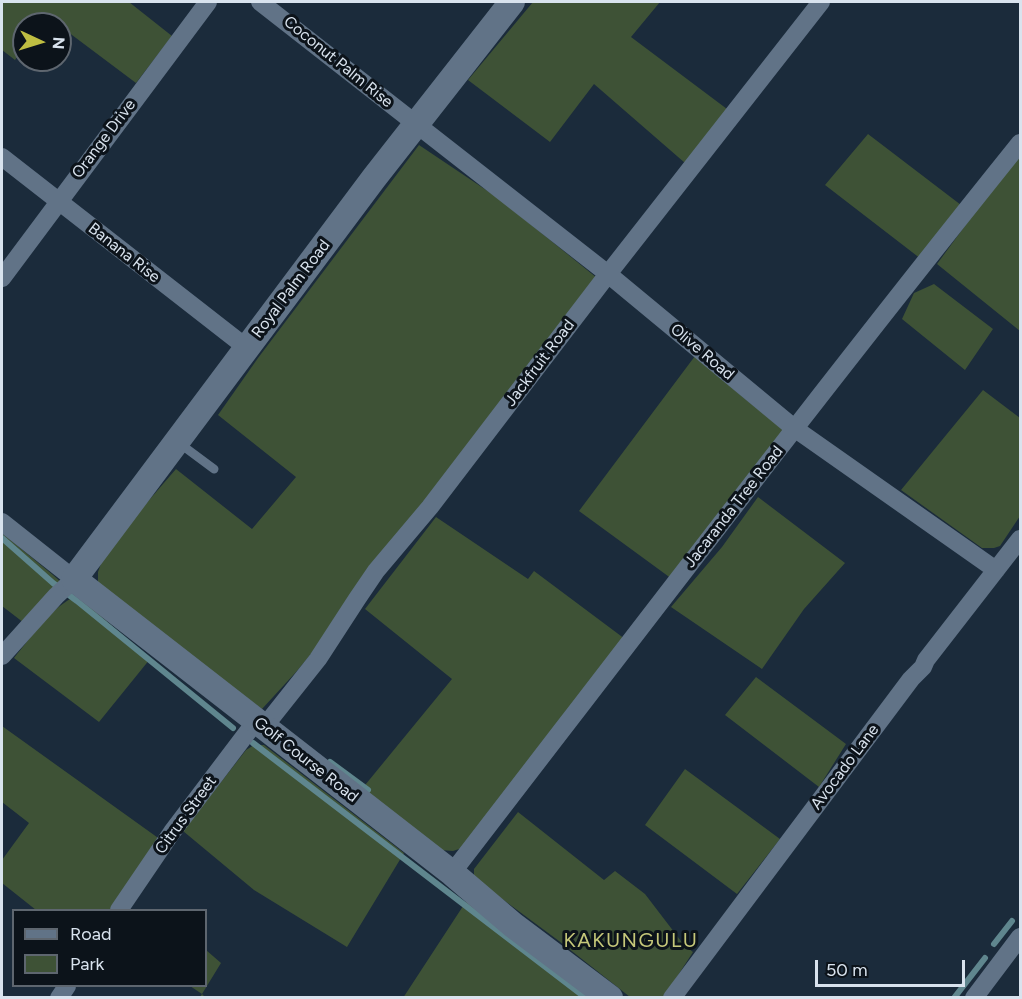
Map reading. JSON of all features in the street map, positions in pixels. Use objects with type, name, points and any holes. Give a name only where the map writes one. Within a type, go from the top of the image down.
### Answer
[{"type":"street","name":"Orange Drive","points":[[2,278],[208,2]]},
{"type":"street","name":"Coconut Palm Rise","points":[[260,2],[415,124]]},
{"type":"street","name":"Royal Palm Road","points":[[74,579],[415,124],[512,2]]},
{"type":"street","name":"Jackfruit Road","points":[[260,724],[318,659],[376,571],[430,507],[608,274],[821,2]]},
{"type":"street","name":"Olive Road","points":[[415,124],[608,274],[794,428],[996,570]]},
{"type":"street","name":"Jacaranda Tree Road","points":[[452,873],[794,428],[1020,143]]},
{"type":"street","name":"Banana Rise","points":[[2,157],[247,348]]},
{"type":"street","name":"Golf Course Road","points":[[2,522],[452,873],[513,925],[610,998]]},
{"type":"street","name":"Avocado Lane","points":[[672,998],[911,679],[1020,539]]},
{"type":"street","points":[[2,656],[74,579]]},
{"type":"street","name":"Citrus Street","points":[[120,909],[172,832],[260,724]]},
{"type":"street","points":[[974,998],[1020,937]]},
{"type":"lane","points":[[177,442],[214,470]]},
{"type":"green space","points":[[2,2],[129,2],[172,36],[136,83],[72,35],[72,12],[12,12],[12,58],[2,50]]},
{"type":"green space","points":[[533,2],[660,2],[631,37],[727,109],[685,163],[594,84],[550,142],[468,80]]},
{"type":"green space","points":[[868,134],[961,205],[921,259],[825,185]]},
{"type":"green space","points":[[419,145],[498,198],[597,278],[351,606],[262,709],[98,589],[98,572],[103,558],[131,521],[176,469],[252,529],[296,477],[218,415],[258,358]]},
{"type":"green space","points":[[1017,155],[1020,158],[1020,331],[937,264]]},
{"type":"green space","points":[[934,284],[993,329],[965,370],[902,319],[914,293]]},
{"type":"green space","points":[[695,356],[784,430],[672,579],[579,511]]},
{"type":"green space","points":[[983,390],[1020,418],[1020,516],[1000,546],[994,548],[982,548],[901,490]]},
{"type":"green space","points":[[758,497],[845,563],[804,609],[762,669],[671,607],[722,547]]},
{"type":"green space","points":[[436,517],[528,579],[534,571],[625,639],[465,847],[453,851],[441,850],[361,790],[452,679],[365,609]]},
{"type":"green space","points":[[2,533],[62,583],[28,626],[2,606]]},
{"type":"green space","points":[[72,598],[81,599],[150,659],[99,722],[14,658],[48,617]]},
{"type":"green space","points":[[756,677],[846,744],[819,787],[725,715]]},
{"type":"green space","points":[[2,726],[161,840],[112,909],[35,909],[2,883],[2,860],[29,823],[2,802]]},
{"type":"green space","points":[[254,745],[264,745],[404,853],[347,947],[254,890],[183,831],[246,750]]},
{"type":"green space","points":[[685,769],[780,839],[737,894],[645,825]]},
{"type":"green space","points":[[518,812],[604,880],[615,871],[645,894],[684,945],[693,952],[664,997],[630,997],[474,876],[474,869]]},
{"type":"green space","points":[[467,900],[589,998],[403,998]]},
{"type":"green space","points":[[207,951],[221,963],[207,986]]},
{"type":"green space","points":[[192,987],[206,987],[202,994]]},
{"type":"waterway","points":[[2,538],[53,583],[233,728]]},
{"type":"waterway","points":[[253,743],[586,998]]},
{"type":"waterway","points":[[330,762],[368,790]]},
{"type":"waterway","points":[[994,944],[1012,921]]},
{"type":"waterway","points":[[954,998],[985,958]]},
{"type":"district","name":"KAKUNGULU","points":[[631,941]]}]
